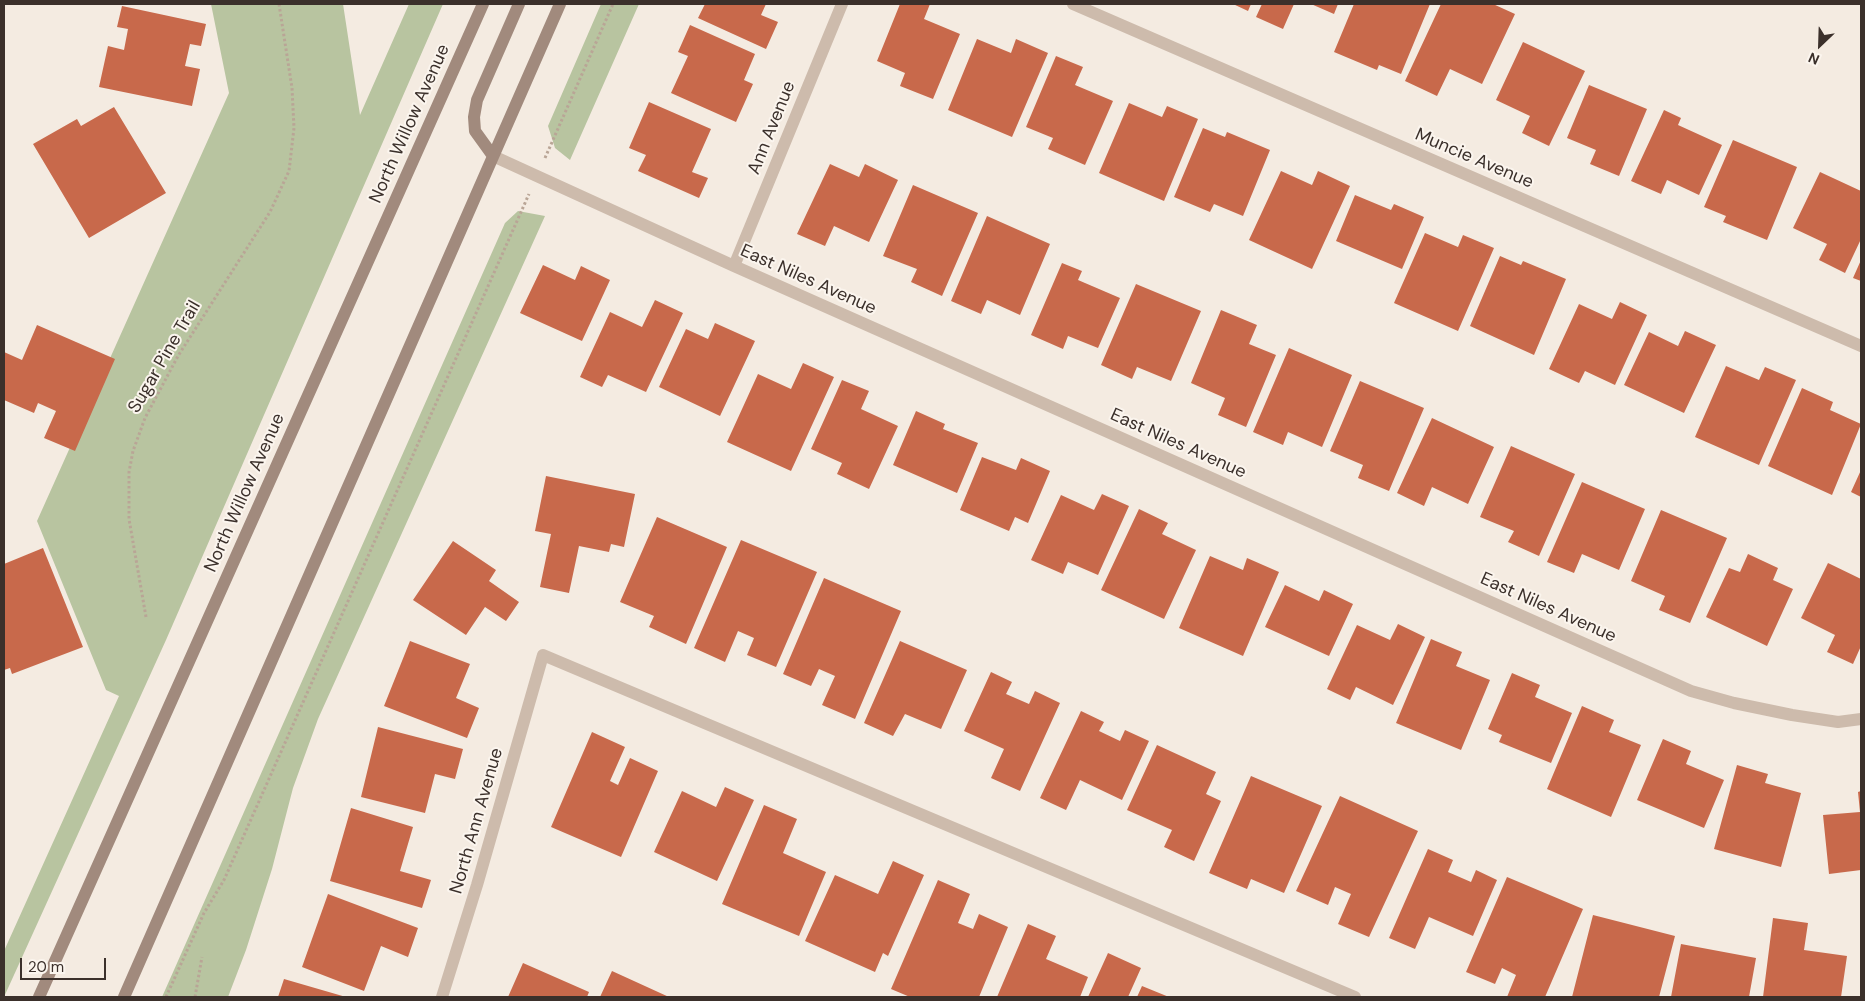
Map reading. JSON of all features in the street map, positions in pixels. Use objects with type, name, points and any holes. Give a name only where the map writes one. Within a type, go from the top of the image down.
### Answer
[{"type":"main road","name":"North Willow Avenue","points":[[39,997],[483,4]]},
{"type":"main road","points":[[493,156],[475,131],[474,117],[477,100],[520,4]]},
{"type":"main road","points":[[124,997],[560,4]]},
{"type":"street","name":"Ann Avenue","points":[[734,266],[842,4]]},
{"type":"street","name":"Muncie Avenue","points":[[1073,4],[1861,346]]},
{"type":"street","name":"East Niles Avenue","points":[[493,156],[734,266],[1691,690],[1734,703],[1838,722],[1861,719]]},
{"type":"street","name":"North Ann Avenue","points":[[442,997],[477,885],[543,655],[1355,997]]},
{"type":"path","name":"Sugar Pine Trail","points":[[146,617],[129,519],[129,472],[138,432],[178,356],[270,212],[289,171],[294,128],[292,88],[279,4]]},
{"type":"path","points":[[166,997],[204,913],[228,871],[613,4]]},
{"type":"path","points":[[195,997],[202,957]]},
{"type":"green space","points":[[211,4],[343,4],[360,115],[409,4],[443,4],[166,640],[4,997],[4,951],[119,696],[106,690],[37,521],[229,93]]},
{"type":"green space","points":[[601,4],[639,4],[570,160],[555,148],[548,126]]},
{"type":"green space","points":[[518,211],[545,216],[318,719],[293,788],[272,869],[246,950],[228,997],[162,997],[505,223]]},
{"type":"building","points":[[705,4],[766,4],[761,15],[778,22],[766,49],[698,18]]},
{"type":"building","points":[[900,4],[930,4],[924,19],[960,34],[933,99],[900,86],[905,73],[877,61]]},
{"type":"building","points":[[1233,4],[1251,4],[1248,11]]},
{"type":"building","points":[[1262,4],[1294,4],[1283,29],[1256,17]]},
{"type":"building","points":[[1311,4],[1338,4],[1334,14]]},
{"type":"building","points":[[1354,4],[1430,4],[1401,74],[1379,65],[1377,70],[1334,52]]},
{"type":"building","points":[[1441,4],[1493,4],[1515,14],[1482,84],[1450,69],[1437,96],[1405,81]]},
{"type":"building","points":[[122,6],[206,24],[201,46],[190,44],[185,66],[200,69],[192,106],[99,87],[108,46],[124,50],[128,29],[117,27]]},
{"type":"building","points":[[690,25],[755,54],[744,80],[753,84],[736,122],[671,93],[688,56],[678,52]]},
{"type":"building","points":[[977,39],[1011,53],[1016,39],[1048,53],[1012,137],[948,110]]},
{"type":"building","points":[[1523,42],[1585,71],[1549,146],[1522,133],[1530,116],[1496,100]]},
{"type":"building","points":[[1056,56],[1083,67],[1075,85],[1113,101],[1085,165],[1048,149],[1053,138],[1026,127]]},
{"type":"building","points":[[1589,85],[1647,109],[1619,176],[1590,164],[1596,150],[1567,138]]},
{"type":"building","points":[[649,102],[711,129],[692,172],[708,178],[699,198],[638,171],[646,155],[629,148]]},
{"type":"building","points":[[1129,103],[1162,117],[1167,106],[1198,119],[1164,201],[1099,173]]},
{"type":"building","points":[[114,107],[166,193],[89,238],[33,144],[77,119],[81,126]]},
{"type":"building","points":[[1664,110],[1681,118],[1678,125],[1722,145],[1699,195],[1667,180],[1661,194],[1631,181]]},
{"type":"building","points":[[1203,128],[1225,137],[1227,132],[1270,150],[1243,216],[1214,204],[1210,212],[1174,197]]},
{"type":"building","points":[[1733,140],[1797,167],[1767,240],[1723,222],[1726,216],[1704,207]]},
{"type":"building","points":[[830,164],[859,177],[865,164],[898,180],[869,242],[834,226],[825,246],[797,234]]},
{"type":"building","points":[[1281,171],[1312,185],[1318,171],[1350,186],[1312,269],[1249,240]]},
{"type":"building","points":[[1820,172],[1861,191],[1861,239],[1845,273],[1819,260],[1827,244],[1793,228]]},
{"type":"building","points":[[913,185],[978,213],[942,296],[911,282],[917,269],[883,256]]},
{"type":"building","points":[[1355,195],[1391,210],[1394,204],[1424,217],[1402,269],[1336,241]]},
{"type":"building","points":[[987,216],[1050,244],[1020,315],[987,300],[981,314],[951,301]]},
{"type":"building","points":[[1425,233],[1458,247],[1463,235],[1494,248],[1458,331],[1394,303]]},
{"type":"building","points":[[1500,256],[1521,265],[1523,261],[1566,279],[1534,355],[1470,326]]},
{"type":"building","points":[[1861,260],[1861,281],[1853,278]]},
{"type":"building","points":[[1062,263],[1082,271],[1078,280],[1120,298],[1098,348],[1068,336],[1063,349],[1031,335]]},
{"type":"building","points":[[543,265],[575,280],[581,266],[610,280],[582,341],[520,313]]},
{"type":"building","points":[[1136,284],[1201,311],[1171,381],[1137,367],[1132,379],[1101,365]]},
{"type":"building","points":[[655,300],[683,313],[646,392],[608,375],[602,387],[580,377],[610,312],[642,327]]},
{"type":"building","points":[[1620,302],[1647,315],[1615,385],[1585,371],[1579,383],[1549,369],[1579,304],[1612,319]]},
{"type":"building","points":[[1221,310],[1257,325],[1249,344],[1276,355],[1246,427],[1218,415],[1225,398],[1191,383]]},
{"type":"building","points":[[715,323],[755,341],[720,416],[659,387],[686,329],[708,339]]},
{"type":"building","points":[[37,325],[115,359],[75,451],[44,438],[56,411],[38,403],[34,413],[4,400],[4,352],[22,360]]},
{"type":"building","points":[[1685,331],[1716,345],[1684,413],[1624,385],[1649,332],[1678,346]]},
{"type":"building","points":[[1289,348],[1352,375],[1322,447],[1288,432],[1283,445],[1253,432]]},
{"type":"building","points":[[803,363],[834,377],[791,471],[727,442],[758,374],[791,389]]},
{"type":"building","points":[[1726,366],[1759,380],[1765,367],[1796,380],[1759,465],[1695,437]]},
{"type":"building","points":[[842,380],[869,391],[861,409],[898,426],[869,489],[837,474],[842,463],[811,449]]},
{"type":"building","points":[[1360,381],[1424,408],[1389,491],[1358,478],[1363,465],[1330,451]]},
{"type":"building","points":[[1802,388],[1833,402],[1830,410],[1861,424],[1832,495],[1768,466]]},
{"type":"building","points":[[916,411],[945,424],[943,429],[978,443],[957,493],[893,465]]},
{"type":"building","points":[[1432,418],[1494,447],[1468,504],[1432,487],[1424,506],[1397,493]]},
{"type":"building","points":[[1511,446],[1575,474],[1539,556],[1508,542],[1514,531],[1480,517]]},
{"type":"building","points":[[982,457],[1016,470],[1021,458],[1050,471],[1028,523],[1015,517],[1009,531],[960,510]]},
{"type":"building","points":[[1861,470],[1861,497],[1851,492]]},
{"type":"building","points":[[546,476],[635,494],[624,547],[611,544],[609,552],[579,546],[569,593],[540,587],[551,534],[535,531]]},
{"type":"building","points":[[1582,482],[1645,509],[1619,570],[1582,554],[1574,573],[1547,562]]},
{"type":"building","points":[[1102,494],[1129,506],[1098,575],[1068,562],[1063,574],[1031,560],[1061,495],[1094,510]]},
{"type":"building","points":[[1139,509],[1168,523],[1162,534],[1196,550],[1164,619],[1101,590]]},
{"type":"building","points":[[1661,510],[1727,538],[1690,623],[1659,610],[1665,596],[1631,581]]},
{"type":"building","points":[[657,517],[727,547],[686,644],[649,627],[654,616],[620,602]]},
{"type":"building","points":[[741,540],[817,572],[776,667],[747,655],[754,638],[738,631],[725,662],[694,648]]},
{"type":"building","points":[[453,541],[496,570],[489,581],[519,602],[506,621],[485,607],[466,635],[413,600]]},
{"type":"building","points":[[43,548],[83,647],[12,674],[10,668],[4,670],[4,564]]},
{"type":"building","points":[[1748,554],[1778,568],[1773,580],[1793,589],[1767,646],[1706,617],[1729,568],[1740,572]]},
{"type":"building","points":[[1210,556],[1243,570],[1247,558],[1279,572],[1243,656],[1179,628]]},
{"type":"building","points":[[1828,563],[1861,579],[1861,646],[1853,664],[1827,652],[1835,635],[1801,618]]},
{"type":"building","points":[[824,578],[901,611],[855,719],[822,705],[835,676],[819,669],[811,686],[783,674]]},
{"type":"building","points":[[1285,585],[1319,601],[1324,590],[1353,604],[1329,656],[1265,627]]},
{"type":"building","points":[[1398,624],[1425,637],[1393,705],[1356,687],[1350,700],[1327,689],[1357,625],[1390,640]]},
{"type":"building","points":[[1431,639],[1462,652],[1456,666],[1490,680],[1461,750],[1396,723]]},
{"type":"building","points":[[410,641],[470,664],[456,698],[479,708],[467,738],[384,706]]},
{"type":"building","points":[[900,641],[967,670],[941,729],[905,714],[893,736],[864,723]]},
{"type":"building","points":[[991,672],[1012,682],[1006,694],[1029,704],[1035,691],[1060,703],[1020,791],[991,778],[1004,749],[964,731]]},
{"type":"building","points":[[1512,673],[1540,685],[1535,697],[1572,713],[1551,763],[1499,742],[1502,735],[1488,729]]},
{"type":"building","points":[[1582,706],[1614,720],[1609,732],[1641,745],[1611,817],[1547,789]]},
{"type":"building","points":[[1081,711],[1104,722],[1099,731],[1120,741],[1125,730],[1149,741],[1122,800],[1080,780],[1066,810],[1040,798]]},
{"type":"building","points":[[378,727],[463,749],[455,779],[435,774],[425,813],[361,797]]},
{"type":"building","points":[[592,732],[625,747],[610,781],[618,785],[630,758],[658,771],[621,857],[551,827]]},
{"type":"building","points":[[1663,739],[1691,751],[1686,764],[1724,780],[1704,828],[1637,800]]},
{"type":"building","points":[[1157,745],[1216,772],[1206,794],[1221,801],[1194,861],[1164,847],[1172,830],[1127,810]]},
{"type":"building","points":[[1737,765],[1768,774],[1765,783],[1801,793],[1781,867],[1714,849]]},
{"type":"building","points":[[1251,776],[1322,806],[1284,893],[1251,879],[1247,889],[1209,873]]},
{"type":"building","points":[[725,787],[754,800],[717,881],[654,852],[682,791],[716,807]]},
{"type":"building","points":[[1861,791],[1861,870],[1829,874],[1823,815],[1860,812],[1858,792]]},
{"type":"building","points":[[1340,796],[1418,831],[1369,937],[1338,924],[1351,894],[1335,887],[1328,905],[1296,891]]},
{"type":"building","points":[[764,805],[797,819],[783,853],[826,872],[799,936],[722,904]]},
{"type":"building","points":[[351,808],[413,827],[400,871],[431,880],[422,908],[330,881]]},
{"type":"building","points":[[1428,849],[1453,860],[1448,872],[1471,882],[1476,870],[1497,880],[1473,936],[1429,917],[1415,949],[1389,938]]},
{"type":"building","points":[[893,861],[924,875],[888,956],[883,953],[875,972],[805,941],[835,875],[878,894]]},
{"type":"building","points":[[1507,877],[1583,909],[1545,997],[1507,997],[1516,975],[1502,968],[1495,984],[1466,972]]},
{"type":"building","points":[[938,880],[970,894],[958,923],[973,929],[979,914],[1008,927],[979,997],[910,997],[891,989]]},
{"type":"building","points":[[328,894],[418,928],[408,957],[381,946],[364,991],[302,967]]},
{"type":"building","points":[[1593,915],[1675,936],[1659,997],[1572,997]]},
{"type":"building","points":[[1773,918],[1808,923],[1804,950],[1847,956],[1841,997],[1763,997]]},
{"type":"building","points":[[1028,924],[1056,936],[1046,959],[1088,977],[1080,997],[997,997]]},
{"type":"building","points":[[1681,944],[1756,958],[1749,997],[1671,997]]},
{"type":"building","points":[[1108,953],[1141,968],[1128,997],[1088,997]]},
{"type":"building","points":[[523,963],[589,992],[587,997],[508,997]]},
{"type":"building","points":[[612,971],[669,997],[600,997]]},
{"type":"building","points":[[284,979],[346,997],[278,997]]},
{"type":"building","points":[[1142,986],[1169,997],[1137,997]]}]
